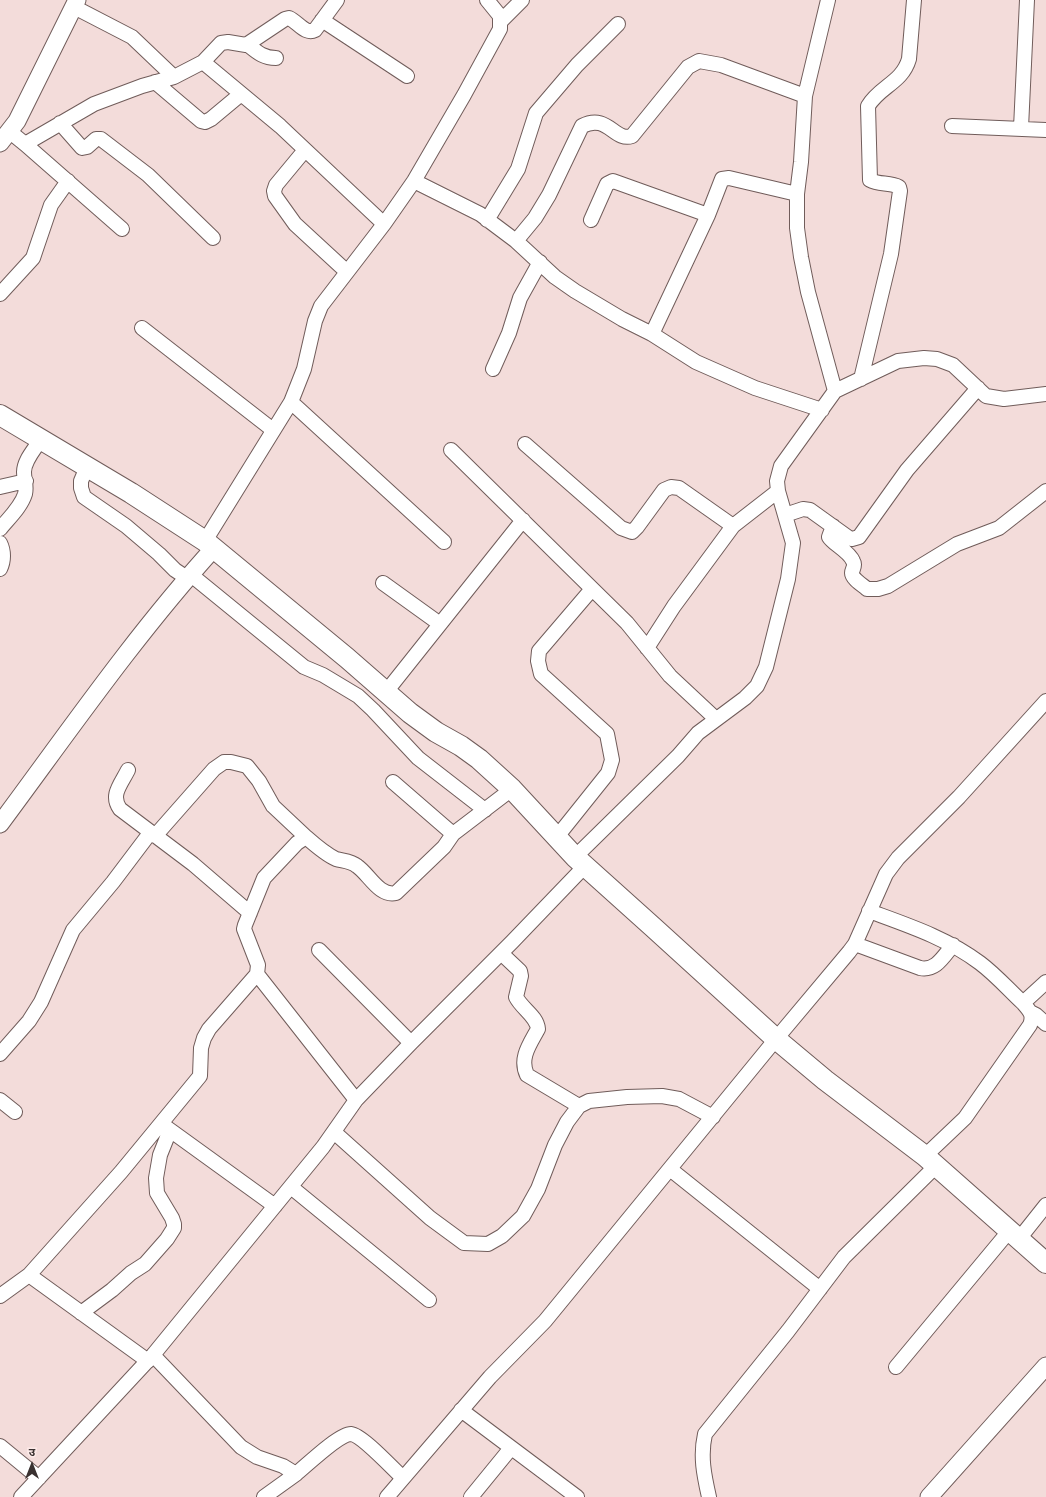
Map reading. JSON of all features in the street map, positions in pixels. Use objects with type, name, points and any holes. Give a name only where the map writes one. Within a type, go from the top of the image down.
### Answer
[{"type":"main road","points":[[0,415],[167,516],[209,544],[410,713],[436,732],[461,746],[479,759],[512,789],[556,838],[580,862],[776,1039],[825,1080],[931,1161],[1046,1263]]},
{"type":"street","points":[[26,144],[94,104],[155,82],[174,77],[203,62],[221,43],[228,42],[242,45],[247,44],[285,19],[289,18],[308,32],[312,32],[337,0]]},
{"type":"street","points":[[0,824],[104,683],[188,576],[209,544],[273,430],[291,402],[304,369],[315,321],[321,306],[346,271],[384,224],[414,181],[468,89],[500,30],[500,16],[487,0]]},
{"type":"street","points":[[500,22],[522,0]]},
{"type":"street","points":[[826,0],[805,96],[801,162],[796,194],[801,257],[808,292],[835,392]]},
{"type":"street","points":[[861,379],[891,254],[900,191],[899,187],[895,185],[870,180],[868,106],[872,99],[901,76],[906,68],[909,59],[914,0]]},
{"type":"street","points":[[1021,128],[1027,0]]},
{"type":"street","points":[[122,229],[26,144],[4,137],[17,121],[75,3],[132,37],[174,77]]},
{"type":"street","points":[[322,20],[407,76]]},
{"type":"street","points":[[487,220],[518,169],[536,113],[577,65],[618,24]]},
{"type":"street","points":[[247,44],[267,58],[276,58]]},
{"type":"street","points":[[516,241],[535,218],[549,195],[582,126],[588,123],[600,122],[624,137],[632,136],[688,67],[699,61],[721,65],[805,96]]},
{"type":"street","points":[[203,62],[280,126],[384,224]]},
{"type":"street","points":[[155,82],[201,121],[205,122],[211,119],[241,94]]},
{"type":"street","points":[[60,123],[82,148],[87,147],[96,139],[101,139],[148,175],[213,238]]},
{"type":"street","points":[[952,126],[1046,130]]},
{"type":"street","points":[[305,150],[276,185],[274,191],[275,196],[295,224],[346,271]]},
{"type":"street","points":[[652,334],[708,215],[722,178],[796,194]]},
{"type":"street","points":[[0,294],[32,258],[51,205],[68,181]]},
{"type":"street","points":[[414,181],[480,214],[516,241],[555,277],[575,291],[622,319],[652,334],[696,362],[755,388],[822,410]]},
{"type":"street","points":[[591,220],[607,184],[613,181],[708,215]]},
{"type":"street","points":[[493,369],[509,333],[520,298],[540,262]]},
{"type":"street","points":[[142,328],[273,430]]},
{"type":"street","points":[[21,1497],[150,1358],[291,1187],[334,1132],[356,1100],[501,953],[580,862],[698,733],[744,698],[757,686],[766,667],[788,579],[793,543],[778,491],[777,480],[782,466],[835,392],[898,361],[924,358],[937,359],[953,365],[986,396],[1004,399],[1046,394]]},
{"type":"street","points":[[785,515],[803,509],[810,510],[849,538],[852,539],[859,537],[907,470],[978,388]]},
{"type":"street","points":[[291,402],[444,542]]},
{"type":"street","points":[[0,529],[21,503],[25,492],[25,463],[41,439]]},
{"type":"street","points":[[525,444],[626,531],[632,532],[664,490],[671,487],[679,488],[733,526]]},
{"type":"street","points":[[451,450],[627,623],[670,676],[716,719]]},
{"type":"street","points":[[87,467],[81,481],[81,488],[84,497],[126,526],[159,554],[175,570],[188,576],[304,667],[323,675],[358,696],[418,758],[485,810]]},
{"type":"street","points":[[0,487],[26,481]]},
{"type":"street","points":[[647,648],[674,606],[733,526],[778,491]]},
{"type":"street","points":[[833,526],[828,537],[840,546],[853,560],[853,577],[867,589],[878,589],[888,586],[957,544],[999,528],[1046,491]]},
{"type":"street","points":[[386,692],[523,520]]},
{"type":"street","points":[[0,543],[3,552],[2,565],[0,569]]},
{"type":"street","points":[[383,583],[440,624]]},
{"type":"street","points":[[556,838],[608,773],[612,760],[607,734],[541,674],[538,661],[539,651],[592,589]]},
{"type":"street","points":[[387,1497],[490,1377],[545,1320],[855,944],[886,874],[898,858],[959,797],[1046,701]]},
{"type":"street","points":[[0,1054],[29,1021],[40,1002],[73,930],[152,834],[214,769],[224,762],[247,766],[259,781],[273,806],[306,838],[326,854],[357,865],[383,891],[391,894],[396,893],[401,889],[444,847],[453,834],[512,789]]},
{"type":"street","points":[[128,770],[115,794],[116,803],[120,810],[194,864],[250,913]]},
{"type":"street","points":[[392,782],[453,834]]},
{"type":"street","points":[[0,1296],[29,1274],[121,1172],[165,1127],[200,1076],[200,1048],[204,1038],[257,974],[258,965],[244,929],[264,878],[297,843],[306,838]]},
{"type":"street","points":[[869,911],[922,930],[953,945],[981,964],[1046,1024]]},
{"type":"street","points":[[855,944],[920,968],[927,969],[937,964],[953,945]]},
{"type":"street","points":[[319,950],[411,1043]]},
{"type":"street","points":[[501,953],[520,970],[521,976],[516,997],[523,1008],[536,1020],[538,1025],[538,1029],[525,1054],[524,1070],[526,1075],[579,1106]]},
{"type":"street","points":[[257,974],[356,1100]]},
{"type":"street","points":[[1028,1008],[1046,982]]},
{"type":"street","points":[[709,1497],[703,1470],[702,1446],[705,1434],[788,1332],[844,1257],[931,1161],[965,1118],[1030,1026],[1032,1019],[1028,1008]]},
{"type":"street","points":[[334,1132],[430,1218],[464,1243],[488,1244],[502,1236],[523,1216],[538,1189],[555,1145],[567,1122],[579,1106],[589,1101],[627,1097],[662,1096],[679,1099],[713,1117]]},
{"type":"street","points":[[0,1100],[15,1112]]},
{"type":"street","points":[[165,1127],[275,1206]]},
{"type":"street","points":[[81,1313],[112,1290],[131,1273],[145,1264],[167,1239],[174,1228],[172,1218],[157,1193],[156,1178],[165,1127]]},
{"type":"street","points":[[670,1169],[820,1289]]},
{"type":"street","points":[[291,1187],[429,1300]]},
{"type":"street","points":[[896,1367],[1015,1234],[1046,1205]]},
{"type":"street","points":[[29,1274],[81,1313],[150,1358],[241,1447],[257,1457],[283,1466],[296,1474]]},
{"type":"street","points":[[929,1497],[1046,1366]]},
{"type":"street","points":[[462,1410],[577,1497]]},
{"type":"street","points":[[264,1497],[296,1474],[340,1438],[351,1434],[360,1438],[403,1478]]},
{"type":"street","points":[[0,1446],[39,1478]]},
{"type":"street","points":[[471,1497],[512,1448]]}]
